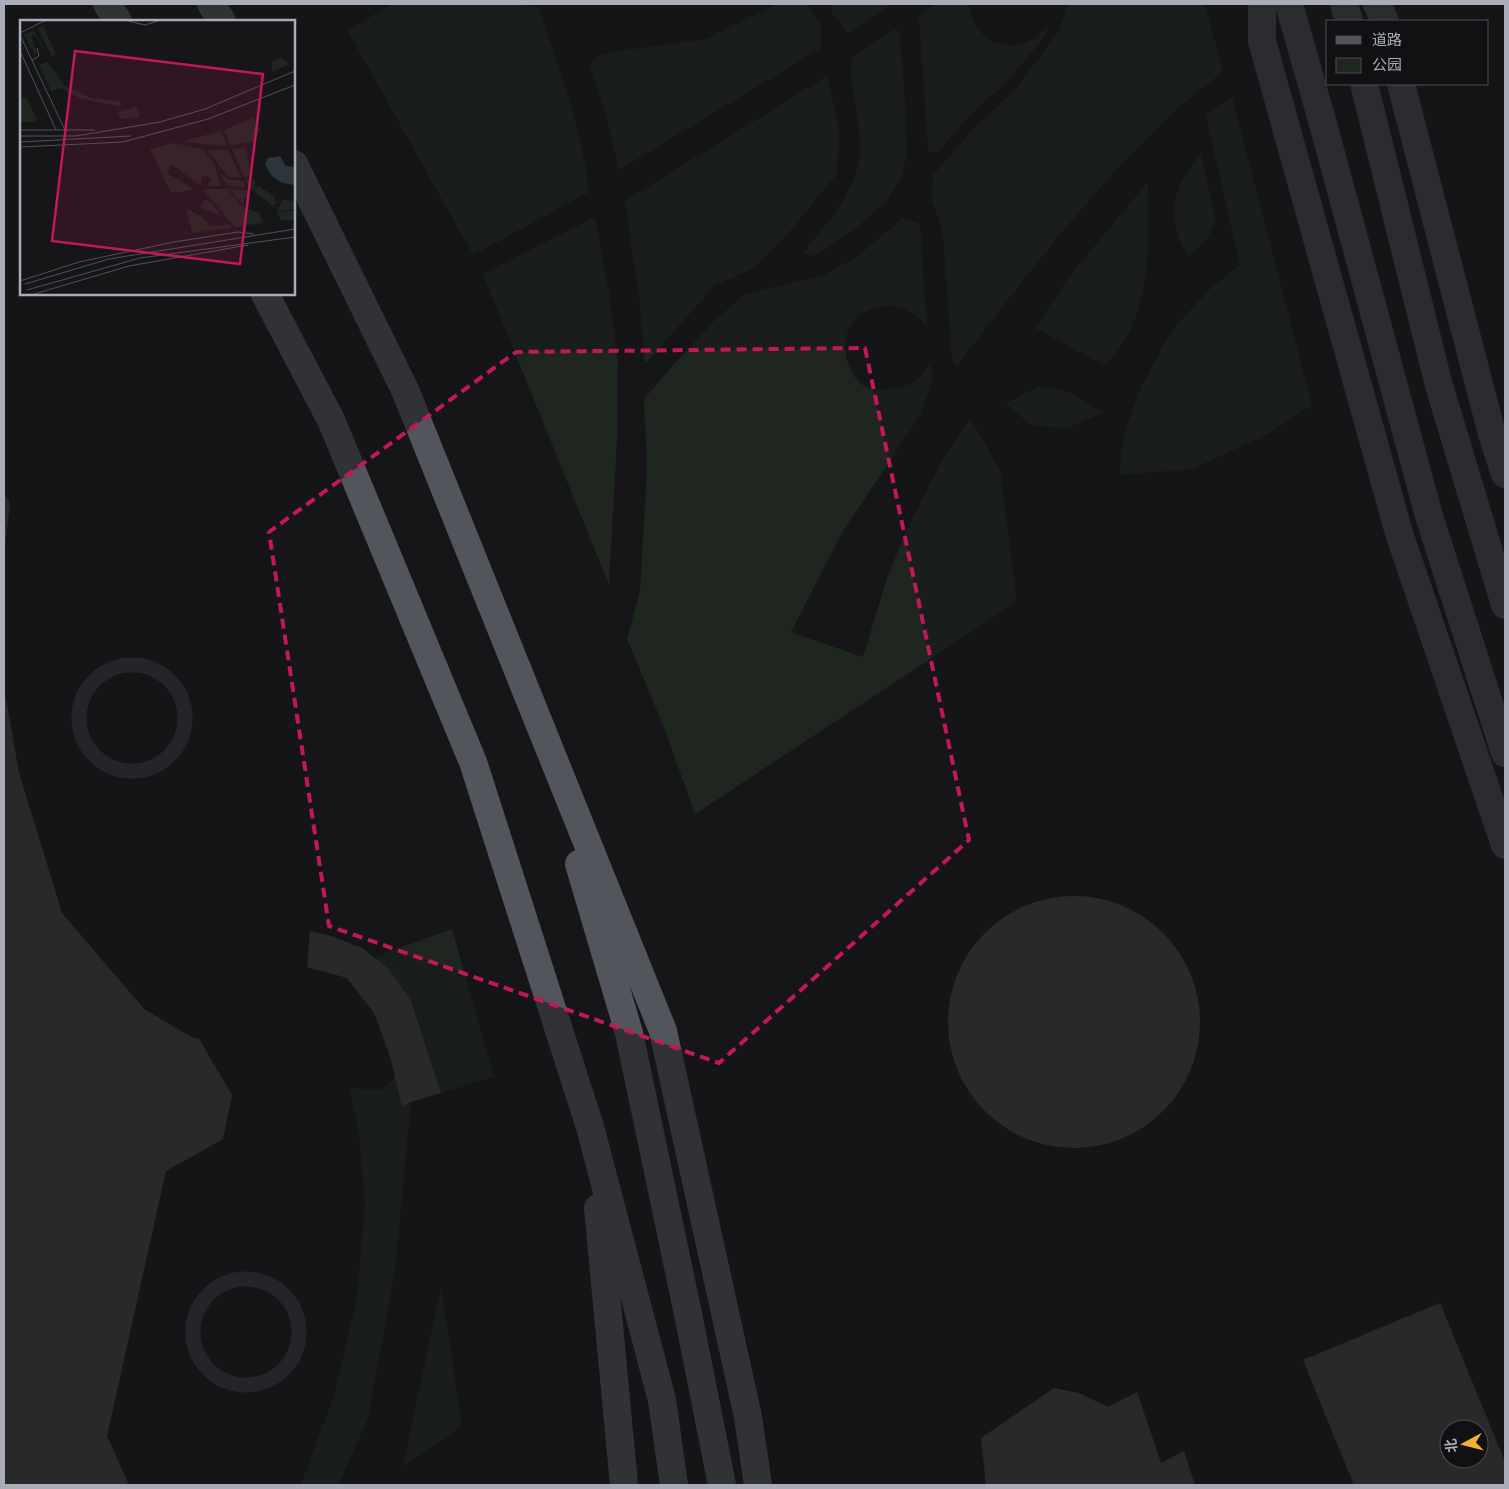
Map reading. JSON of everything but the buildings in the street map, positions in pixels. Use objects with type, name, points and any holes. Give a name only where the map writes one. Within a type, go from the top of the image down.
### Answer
[{"type":"main road","points":[[107,4],[117,20]]},
{"type":"main road","points":[[212,4],[221,20]]},
{"type":"main road","points":[[1262,4],[1262,40],[1399,533],[1505,845]]},
{"type":"main road","points":[[1289,4],[1328,140],[1429,516],[1505,753]]},
{"type":"main road","points":[[1344,4],[1349,20]]},
{"type":"main road","points":[[1377,4],[1385,20]]},
{"type":"main road","points":[[1364,85],[1438,382],[1505,605]]},
{"type":"main road","points":[[1401,85],[1490,424],[1505,474]]},
{"type":"main road","points":[[295,166],[405,390],[663,1031],[748,1417],[758,1485]]},
{"type":"main road","points":[[266,295],[331,420],[473,762],[590,1127],[662,1400],[674,1485]]},
{"type":"main road","points":[[534,712],[629,1033],[722,1485]]},
{"type":"main road","points":[[590,1127],[624,1485]]},
{"type":"lane","points":[[120,665],[138,665],[155,670],[170,680],[180,695],[184,712],[184,729],[177,745],[166,758],[151,767],[135,771],[118,769],[102,762],[90,750],[81,735],[78,717],[82,700],[90,684],[104,672],[120,665]]},
{"type":"lane","points":[[253,1279],[270,1284],[284,1295],[295,1310],[299,1326],[298,1344],[292,1359],[281,1372],[266,1381],[250,1385],[233,1383],[217,1376],[204,1364],[196,1350],[194,1332],[196,1314],[205,1298],[219,1287],[235,1280],[253,1279]]},
{"type":"highlighted area","points":[[865,348],[969,840],[719,1063],[329,926],[269,532],[516,352]]},
{"type":"green space","points":[[391,4],[513,4],[538,7],[562,75],[575,121],[586,168],[589,192],[473,255],[348,31]]},
{"type":"green space","points":[[777,4],[808,4],[821,24],[821,48],[619,170],[607,119],[590,65],[599,55],[706,39]]},
{"type":"green space","points":[[831,4],[891,4],[847,33],[832,13]]},
{"type":"green space","points":[[936,4],[969,4],[971,14],[980,31],[994,42],[1002,44],[1027,43],[1051,24],[1040,42],[1001,87],[973,112],[938,152],[933,153],[928,150],[919,17],[923,11]]},
{"type":"green space","points":[[1068,4],[1205,4],[1223,72],[1173,113],[1115,172],[1033,268],[957,366],[952,360],[943,236],[938,216],[931,200],[933,175],[974,128],[1016,89],[1058,32]]},
{"type":"green space","points":[[894,30],[899,31],[904,83],[907,155],[900,179],[885,203],[857,227],[828,248],[811,256],[803,253],[841,204],[859,162],[859,133],[851,75],[853,56]]},
{"type":"green space","points":[[827,76],[839,129],[837,174],[785,237],[752,269],[715,285],[645,364],[640,304],[625,201]]},
{"type":"green space","points":[[1232,97],[1312,405],[1270,433],[1192,469],[1119,475],[1124,434],[1142,385],[1172,330],[1211,288],[1240,265],[1206,116]]},
{"type":"green space","points":[[1201,153],[1216,223],[1205,242],[1189,256],[1183,247],[1176,227],[1174,206],[1180,185]]},
{"type":"green space","points":[[1148,182],[1147,258],[1142,295],[1130,331],[1106,366],[1035,328],[1068,278]]},
{"type":"green space","points":[[595,217],[609,293],[618,362],[617,441],[609,585],[483,274]]},
{"type":"green space","points":[[903,218],[920,224],[927,328],[916,315],[901,307],[889,306],[872,309],[857,317],[850,326],[845,343],[846,353],[851,371],[862,385],[870,389],[896,388],[913,382],[930,364],[933,380],[918,419],[843,531],[791,632],[863,657],[887,578],[906,531],[944,457],[970,418],[1000,470],[1017,602],[695,814],[663,725],[627,639],[640,591],[647,468],[644,399],[715,320],[745,294],[824,275],[857,257]]},
{"type":"green space","points":[[1038,387],[1048,387],[1073,394],[1103,413],[1067,428],[1033,426],[1005,404]]},
{"type":"green space","points":[[452,929],[494,1077],[441,1093],[411,1001],[389,969],[374,957]]},
{"type":"green space","points":[[395,1077],[402,1107],[411,1102],[395,1271],[368,1418],[338,1485],[301,1485],[335,1393],[357,1297],[365,1204],[359,1135],[350,1087],[380,1091]]},
{"type":"green space","points":[[441,1286],[462,1426],[403,1467]]}]
